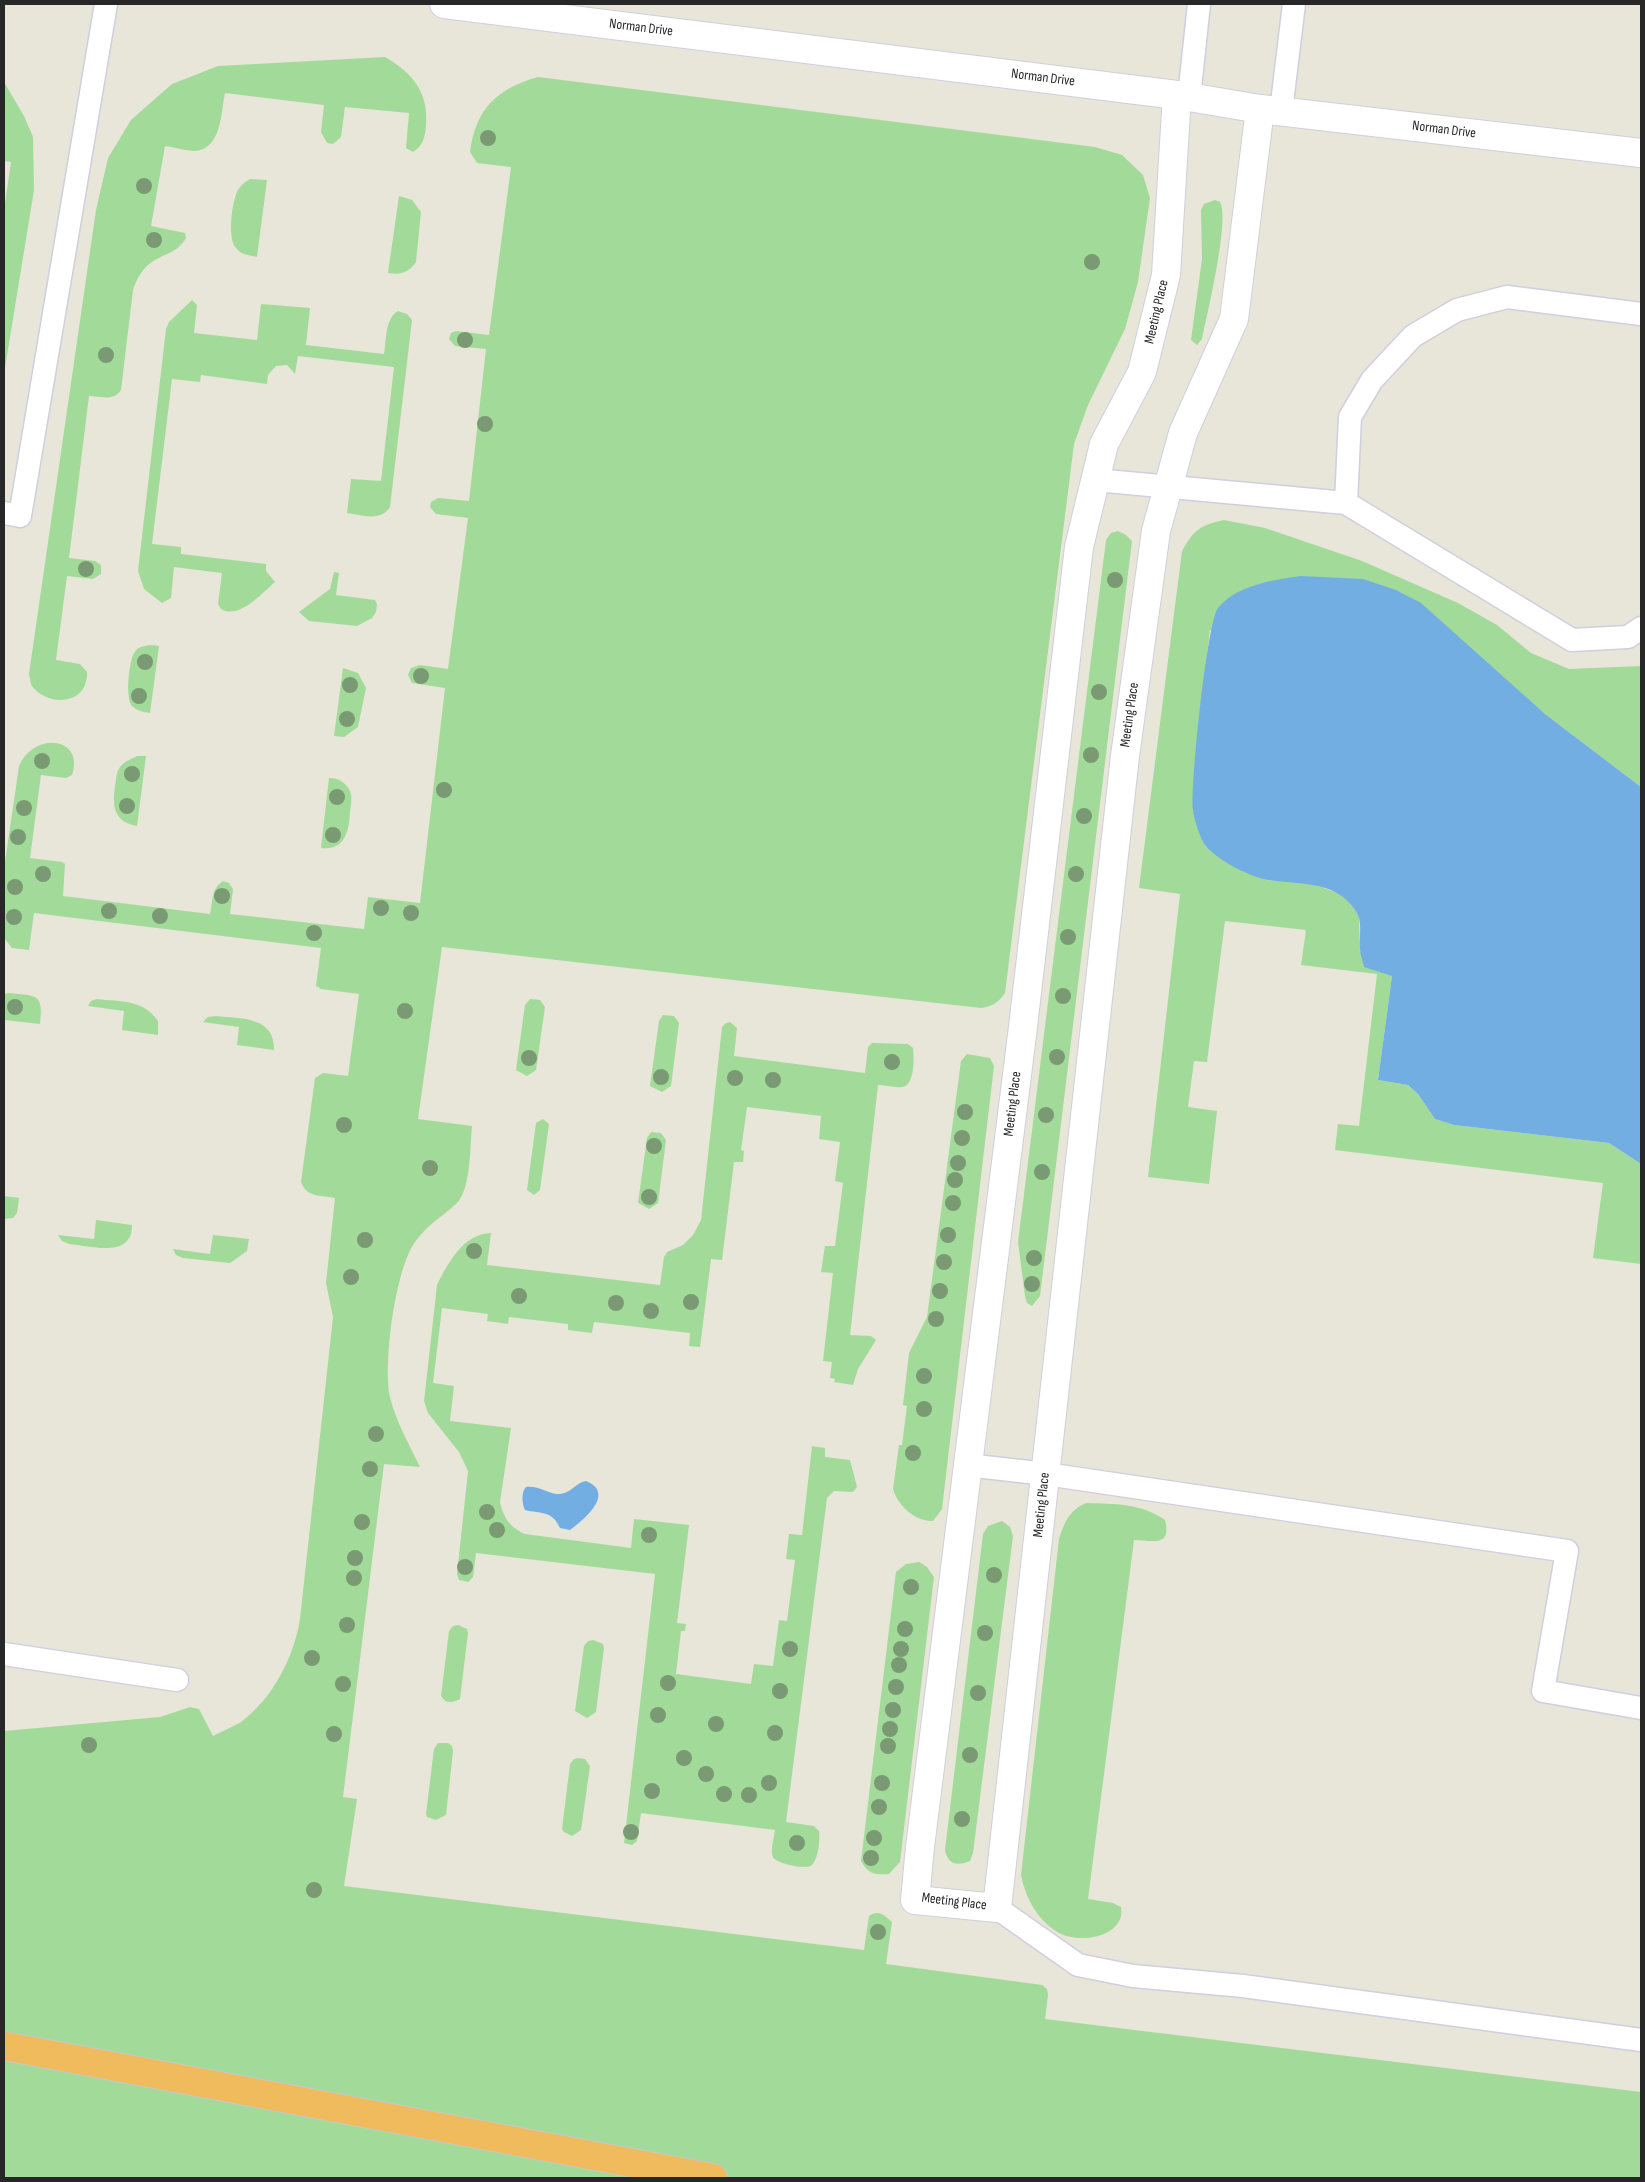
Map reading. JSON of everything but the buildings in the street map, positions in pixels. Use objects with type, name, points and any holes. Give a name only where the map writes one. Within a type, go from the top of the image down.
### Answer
[{"type":"highway","points":[[4,2046],[713,2178]]},
{"type":"street","name":"Norman Drive","points":[[444,4],[563,11],[1183,96],[1270,110],[1641,152]]},
{"type":"street","name":"Meeting Place","points":[[1183,96],[1166,275],[1142,372],[1104,444],[1079,548],[1022,1035],[967,1464],[915,1900],[997,1908],[1125,756],[1156,531],[1183,432],[1234,319],[1270,110]]},
{"type":"lane","points":[[4,513],[20,516],[106,4]]},
{"type":"lane","points":[[1183,96],[1199,4]]},
{"type":"lane","points":[[1270,110],[1294,4]]},
{"type":"lane","points":[[1346,503],[1350,418],[1372,380],[1413,336],[1457,310],[1508,297],[1641,314]]},
{"type":"lane","points":[[1095,480],[1346,503],[1572,640],[1628,637],[1641,628]]},
{"type":"lane","points":[[967,1464],[1567,1551],[1543,1691],[1641,1708]]},
{"type":"lane","points":[[4,1654],[177,1680]]},
{"type":"lane","points":[[997,1908],[1078,1965],[1133,1976],[1252,1987],[1641,2040]]},
{"type":"green space","points":[[385,57],[411,77],[422,94],[425,104],[426,126],[424,137],[419,147],[413,152],[406,148],[409,113],[345,107],[341,137],[333,144],[327,143],[321,132],[324,105],[225,93],[219,128],[211,144],[204,149],[195,151],[165,146],[151,226],[185,233],[186,238],[174,250],[145,268],[133,290],[121,390],[118,394],[107,398],[89,396],[69,558],[95,561],[101,565],[101,574],[93,579],[67,576],[56,660],[80,664],[87,672],[85,683],[81,692],[65,700],[56,700],[38,693],[30,682],[29,674],[96,210],[108,158],[131,120],[172,84],[218,66]]},
{"type":"green space","points":[[538,77],[1095,147],[1122,155],[1143,175],[1150,198],[1138,282],[1125,329],[1088,405],[1074,444],[1005,993],[1000,999],[995,1004],[981,1008],[442,947],[418,1119],[472,1126],[469,1166],[462,1196],[457,1203],[425,1231],[415,1242],[408,1255],[396,1294],[392,1317],[388,1362],[390,1397],[399,1424],[420,1467],[384,1464],[343,1797],[357,1799],[344,1886],[864,1950],[869,1916],[878,1913],[884,1915],[892,1922],[886,1964],[1042,1985],[1047,1989],[1048,1995],[1045,2019],[1641,2092],[1641,2178],[4,2178],[4,1731],[160,1717],[190,1707],[199,1709],[213,1736],[241,1722],[263,1701],[287,1662],[293,1648],[300,1619],[333,1317],[326,1283],[335,1198],[311,1193],[307,1191],[301,1182],[315,1078],[323,1073],[348,1076],[359,994],[321,989],[316,986],[321,948],[34,913],[29,950],[12,948],[4,938],[4,869],[19,766],[26,755],[35,747],[46,743],[56,743],[65,746],[71,753],[74,762],[72,775],[66,778],[41,775],[30,858],[65,864],[63,896],[210,914],[214,891],[223,881],[229,883],[233,889],[230,914],[364,929],[368,897],[420,903],[445,688],[412,683],[408,675],[411,668],[420,665],[448,669],[468,518],[436,514],[430,507],[431,502],[438,498],[469,501],[486,349],[455,346],[449,339],[451,333],[456,331],[489,335],[511,167],[477,163],[470,152],[477,123],[491,103],[500,94]]},
{"type":"green space","points":[[4,82],[24,116],[33,137],[34,190],[4,374],[4,210],[11,162],[4,161]]},
{"type":"green space","points":[[250,179],[267,180],[257,257],[240,252],[236,248],[233,243],[231,228],[232,211],[236,195],[240,187]]},
{"type":"green space","points":[[399,196],[412,200],[421,212],[416,262],[407,271],[393,274],[388,273]]},
{"type":"green space","points":[[1215,200],[1220,202],[1222,212],[1220,246],[1202,339],[1197,345],[1191,340],[1202,259],[1201,210],[1204,204]]},
{"type":"green space","points":[[192,300],[197,305],[194,333],[257,340],[261,304],[310,308],[306,345],[384,354],[388,325],[394,315],[398,311],[407,314],[412,320],[390,507],[381,515],[365,516],[347,513],[351,479],[381,481],[394,367],[298,356],[295,374],[287,365],[276,366],[268,375],[267,384],[201,375],[200,382],[172,379],[152,544],[181,547],[181,554],[266,564],[266,571],[275,582],[250,604],[235,611],[221,609],[218,604],[222,573],[174,567],[171,598],[162,603],[144,589],[138,571],[166,329],[169,322]]},
{"type":"green space","points":[[1224,520],[1265,528],[1362,561],[1458,603],[1497,625],[1531,653],[1569,669],[1641,666],[1641,787],[1545,714],[1210,630],[1199,719],[1193,811],[1266,880],[1311,883],[1345,896],[1359,916],[1360,951],[1392,976],[1378,1080],[1408,1085],[1418,1094],[1435,1119],[1454,1125],[1609,1143],[1641,1164],[1641,1264],[1593,1258],[1603,1183],[1335,1150],[1338,1124],[1359,1126],[1377,974],[1301,965],[1306,930],[1225,921],[1207,1062],[1194,1061],[1188,1107],[1217,1111],[1209,1184],[1148,1177],[1180,894],[1139,888],[1182,551],[1194,533],[1203,526]]},
{"type":"green space","points":[[1118,531],[1132,541],[1040,1296],[1032,1306],[1027,1303],[1025,1296],[1018,1242],[1106,540],[1111,533]]},
{"type":"green space","points":[[334,572],[339,573],[336,595],[375,600],[377,604],[376,612],[372,618],[357,626],[309,621],[299,612],[330,589]]},
{"type":"green space","points":[[151,645],[159,646],[150,713],[132,706],[128,688],[129,672],[134,653],[139,648]]},
{"type":"green space","points":[[343,668],[358,673],[366,688],[358,727],[344,737],[334,736]]},
{"type":"green space","points":[[137,756],[146,756],[137,826],[123,821],[119,817],[116,812],[114,794],[120,767]]},
{"type":"green space","points":[[329,778],[338,779],[343,782],[350,791],[349,819],[347,833],[340,843],[329,848],[321,848]]},
{"type":"green space","points":[[4,994],[32,996],[39,1001],[41,1006],[40,1024],[5,1020],[4,1028]]},
{"type":"green space","points":[[97,999],[123,1001],[146,1009],[158,1021],[158,1035],[122,1030],[124,1011],[88,1006],[91,1001]]},
{"type":"green space","points":[[530,999],[540,1000],[545,1007],[536,1070],[527,1076],[516,1070],[525,1005]]},
{"type":"green space","points":[[663,1015],[674,1016],[679,1023],[671,1086],[662,1092],[650,1086],[659,1021]]},
{"type":"green space","points":[[208,1017],[246,1019],[263,1025],[273,1039],[274,1050],[237,1045],[239,1027],[203,1022]]},
{"type":"green space","points":[[730,1022],[737,1028],[734,1056],[865,1073],[868,1047],[872,1043],[908,1044],[913,1048],[913,1071],[909,1082],[902,1087],[878,1085],[850,1335],[871,1336],[876,1340],[858,1369],[853,1385],[834,1382],[835,1379],[830,1378],[832,1362],[823,1361],[833,1273],[821,1272],[825,1246],[835,1246],[843,1183],[835,1181],[840,1142],[819,1139],[821,1116],[747,1107],[741,1150],[744,1151],[743,1162],[734,1162],[722,1260],[711,1259],[700,1347],[689,1346],[690,1333],[594,1322],[592,1333],[568,1330],[568,1324],[509,1317],[508,1324],[487,1321],[488,1314],[442,1308],[433,1383],[454,1386],[450,1421],[511,1428],[500,1502],[508,1522],[525,1534],[631,1548],[634,1519],[689,1525],[677,1623],[686,1624],[685,1631],[681,1631],[676,1674],[751,1684],[754,1664],[773,1666],[779,1620],[787,1621],[795,1560],[786,1559],[789,1534],[802,1535],[812,1446],[825,1448],[825,1457],[850,1460],[857,1487],[853,1492],[834,1491],[827,1498],[786,1822],[814,1826],[819,1831],[816,1858],[812,1865],[804,1867],[785,1864],[775,1860],[772,1854],[772,1847],[775,1830],[641,1813],[637,1841],[632,1845],[624,1843],[655,1574],[476,1553],[473,1577],[468,1582],[459,1580],[457,1574],[468,1471],[459,1452],[428,1413],[424,1401],[437,1285],[452,1259],[472,1238],[491,1233],[487,1265],[660,1285],[664,1257],[667,1252],[683,1245],[693,1235],[701,1220],[722,1027]]},
{"type":"green space","points":[[967,1054],[990,1058],[994,1066],[942,1509],[933,1521],[927,1521],[908,1512],[895,1495],[893,1489],[899,1445],[902,1445],[907,1406],[903,1405],[909,1353],[927,1317],[961,1061]]},
{"type":"green space","points":[[543,1119],[549,1124],[540,1190],[534,1195],[527,1190],[536,1123]]},
{"type":"green space","points":[[651,1132],[661,1133],[666,1140],[658,1203],[649,1209],[638,1203],[647,1138]]},
{"type":"green space","points":[[4,1196],[19,1198],[17,1213],[13,1218],[4,1219]]},
{"type":"green space","points":[[96,1220],[132,1225],[130,1236],[125,1243],[118,1246],[99,1248],[69,1244],[62,1241],[58,1235],[94,1239]]},
{"type":"green space","points":[[213,1235],[249,1239],[247,1251],[230,1263],[183,1258],[176,1255],[173,1249],[210,1254]]},
{"type":"green space","points":[[1086,1503],[1137,1507],[1156,1514],[1165,1520],[1166,1535],[1163,1539],[1154,1541],[1134,1540],[1088,1899],[1113,1903],[1121,1907],[1121,1917],[1117,1925],[1110,1931],[1101,1935],[1080,1938],[1061,1934],[1046,1923],[1034,1909],[1026,1893],[1021,1875],[1059,1539],[1068,1517],[1075,1509]]},
{"type":"green space","points":[[1002,1521],[1010,1527],[1013,1536],[973,1853],[970,1861],[957,1864],[948,1859],[945,1850],[983,1534],[988,1526]]},
{"type":"green space","points":[[919,1562],[927,1567],[934,1577],[900,1862],[889,1874],[876,1874],[866,1869],[861,1861],[896,1572],[906,1564]]},
{"type":"green space","points":[[458,1625],[467,1629],[468,1633],[460,1699],[449,1702],[441,1696],[449,1631],[453,1626]]},
{"type":"green space","points":[[593,1640],[603,1644],[604,1648],[596,1712],[587,1718],[575,1711],[584,1646],[588,1641]]},
{"type":"green space","points":[[438,1743],[448,1743],[452,1746],[453,1751],[446,1815],[436,1820],[427,1817],[426,1814],[434,1749]]},
{"type":"green space","points":[[574,1759],[585,1759],[590,1766],[581,1830],[572,1836],[562,1829],[570,1764]]},
{"type":"water","points":[[1301,576],[1363,579],[1396,590],[1421,603],[1545,714],[1641,787],[1641,1164],[1609,1143],[1454,1125],[1435,1119],[1418,1094],[1408,1085],[1378,1080],[1392,976],[1364,967],[1360,951],[1359,919],[1350,904],[1341,895],[1319,886],[1268,880],[1252,875],[1218,857],[1204,843],[1193,810],[1194,771],[1204,672],[1214,619],[1218,608],[1226,600],[1245,589],[1279,579]]},
{"type":"water","points":[[586,1481],[594,1486],[598,1492],[598,1499],[583,1520],[570,1530],[560,1528],[550,1515],[525,1510],[523,1492],[526,1487],[534,1487],[562,1494]]}]
